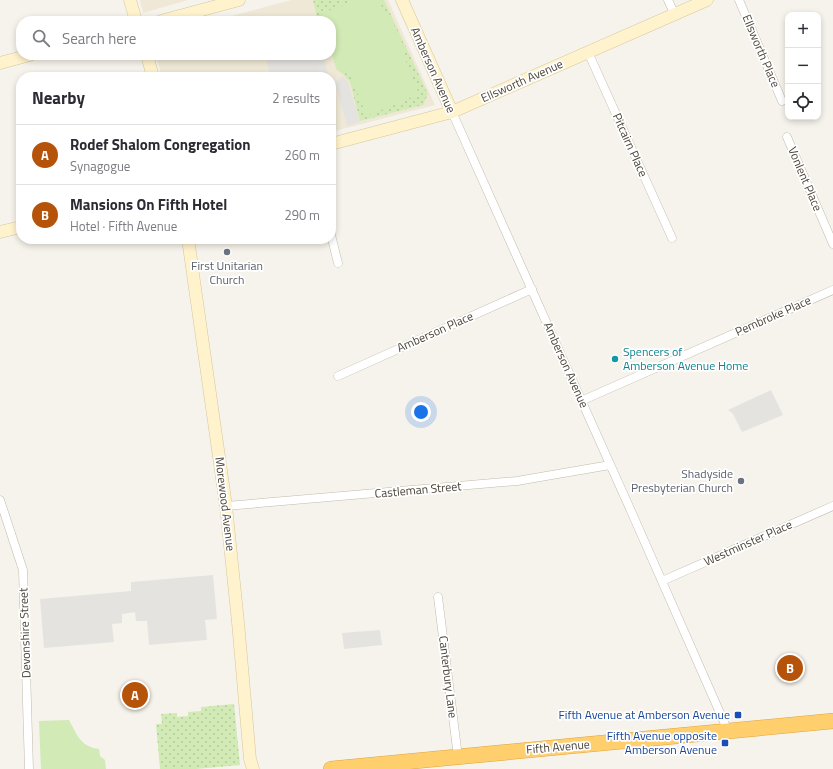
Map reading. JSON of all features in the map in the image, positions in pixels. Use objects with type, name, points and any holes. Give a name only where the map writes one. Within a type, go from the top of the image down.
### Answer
[{"type":"highway","name":"Fifth Avenue","points":[[331,769],[833,721]]},
{"type":"street","points":[[130,0],[135,16]]},
{"type":"street","points":[[180,16],[239,0]]},
{"type":"street","name":"Amberson Avenue","points":[[402,0],[728,731]]},
{"type":"street","points":[[668,0],[675,15]]},
{"type":"street","name":"Ellsworth Avenue","points":[[336,143],[452,112],[707,0]]},
{"type":"street","name":"Ellsworth Place","points":[[739,0],[782,101]]},
{"type":"street","name":"Pitcairn Place","points":[[588,52],[672,238]]},
{"type":"street","points":[[0,63],[16,59]]},
{"type":"street","points":[[148,60],[152,72]]},
{"type":"street","name":"Vonlent Place","points":[[787,137],[833,244]]},
{"type":"street","points":[[0,232],[16,228]]},
{"type":"street","name":"Morewood Avenue","points":[[189,244],[226,506],[250,759],[253,769]]},
{"type":"street","points":[[333,244],[338,263]]},
{"type":"street","name":"Amberson Place","points":[[338,376],[532,289]]},
{"type":"street","name":"Pembroke Place","points":[[581,401],[833,290]]},
{"type":"street","name":"Castleman Street","points":[[226,506],[517,481],[610,466]]},
{"type":"street","name":"Devonshire Street","points":[[0,500],[23,570],[29,769]]},
{"type":"street","name":"Westminster Place","points":[[662,581],[833,506]]},
{"type":"street","name":"Canterbury Lane","points":[[438,597],[458,757]]},
{"type":"shaded area","points":[[140,0],[188,0],[143,13]]},
{"type":"shaded area","points":[[291,0],[388,0],[435,105],[336,131],[336,72],[161,72],[157,60],[336,60],[336,16],[232,16]]},
{"type":"shaded area","points":[[266,60],[324,60],[328,72],[270,72]]},
{"type":"shaded area","points":[[343,76],[348,82],[360,122],[347,126],[336,82]]},
{"type":"shaded area","points":[[771,390],[783,415],[742,432],[733,414],[728,410]]},
{"type":"shaded area","points":[[213,575],[217,619],[205,620],[207,640],[149,645],[147,621],[136,621],[135,612],[122,614],[122,623],[112,624],[114,642],[44,648],[40,599],[131,591],[131,582]]},
{"type":"shaded area","points":[[380,630],[382,645],[344,649],[342,633]]},
{"type":"green space","points":[[313,0],[384,0],[428,94],[423,105],[360,121],[350,82],[337,70],[334,60],[336,60],[336,16],[317,16]]},
{"type":"green space","points":[[354,0],[379,0],[385,14],[390,16],[406,51],[404,56],[419,94],[367,116],[350,75],[337,70],[334,60],[336,60],[336,16],[324,16],[324,13]]},
{"type":"green space","points":[[234,704],[240,765],[196,769],[160,769],[156,724],[162,724],[161,714],[177,713],[177,717],[188,716],[188,712],[201,711],[201,707]]},
{"type":"green space","points":[[69,720],[77,735],[84,743],[93,748],[99,749],[100,756],[105,760],[106,769],[41,769],[39,721]]},
{"type":"place","name":"First Unitarian Church","points":[[227,252]]},
{"type":"place","name":"Spencers of Amberson Avenue Home","points":[[615,359]]},
{"type":"place","name":"Shadyside Presbyterian Church","points":[[741,481]]},
{"type":"place","name":"Mansions On Fifth Hotel","points":[[790,668]]},
{"type":"place","name":"Rodef Shalom Congregation","points":[[135,695]]},
{"type":"place","name":"Fifth Avenue at Amberson Avenue","points":[[738,715]]},
{"type":"place","name":"Fifth Avenue opposite Amberson Avenue","points":[[725,743]]}]
